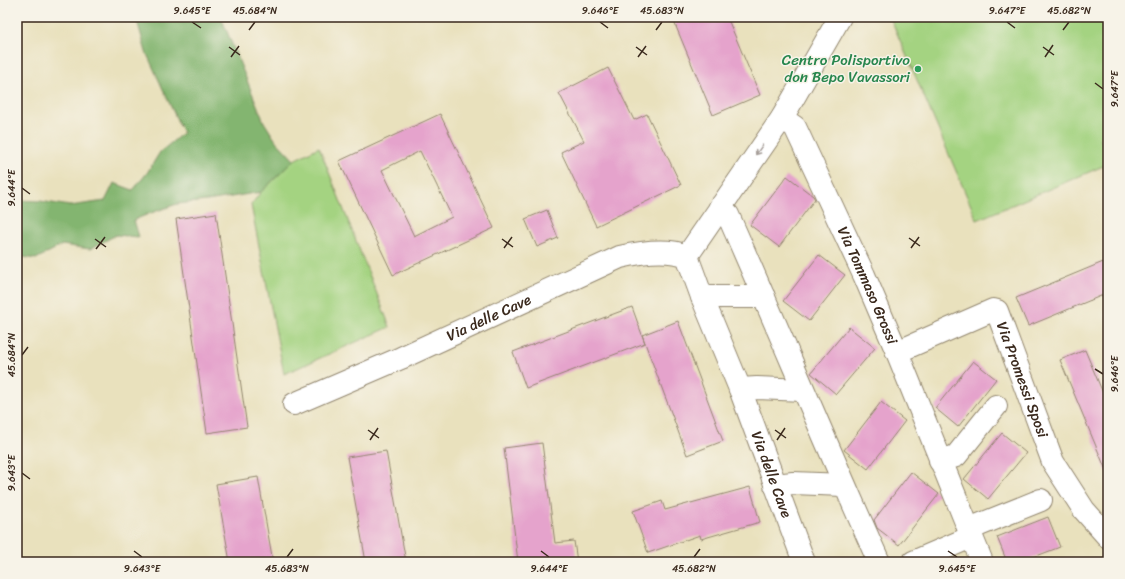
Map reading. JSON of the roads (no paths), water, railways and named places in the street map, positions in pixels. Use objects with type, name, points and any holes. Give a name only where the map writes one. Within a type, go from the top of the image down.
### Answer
[{"type":"street","points":[[687,256],[782,118],[840,17]]},
{"type":"street","name":"Via Tommaso Grossi","points":[[782,118],[795,127],[864,275],[897,352],[982,562]]},
{"type":"street","points":[[720,207],[728,215],[844,485],[879,562]]},
{"type":"street","name":"Via delle Cave","points":[[294,404],[430,345],[620,257],[679,252],[687,256],[702,297],[740,389],[775,485],[800,562]]},
{"type":"street","points":[[702,297],[764,297]]},
{"type":"street","name":"Via Promessi Sposi","points":[[897,352],[971,319],[993,310],[997,311],[1053,462],[1084,510],[1108,537]]},
{"type":"street","points":[[740,389],[757,388],[803,390]]},
{"type":"street","points":[[940,461],[956,456],[996,406]]},
{"type":"street","points":[[775,485],[793,483],[844,485]]},
{"type":"street","points":[[913,562],[970,534],[979,525],[1041,500]]},
{"type":"place","name":"Centro Polisportivo don Bepo Vavassori","points":[[918,69]]}]
